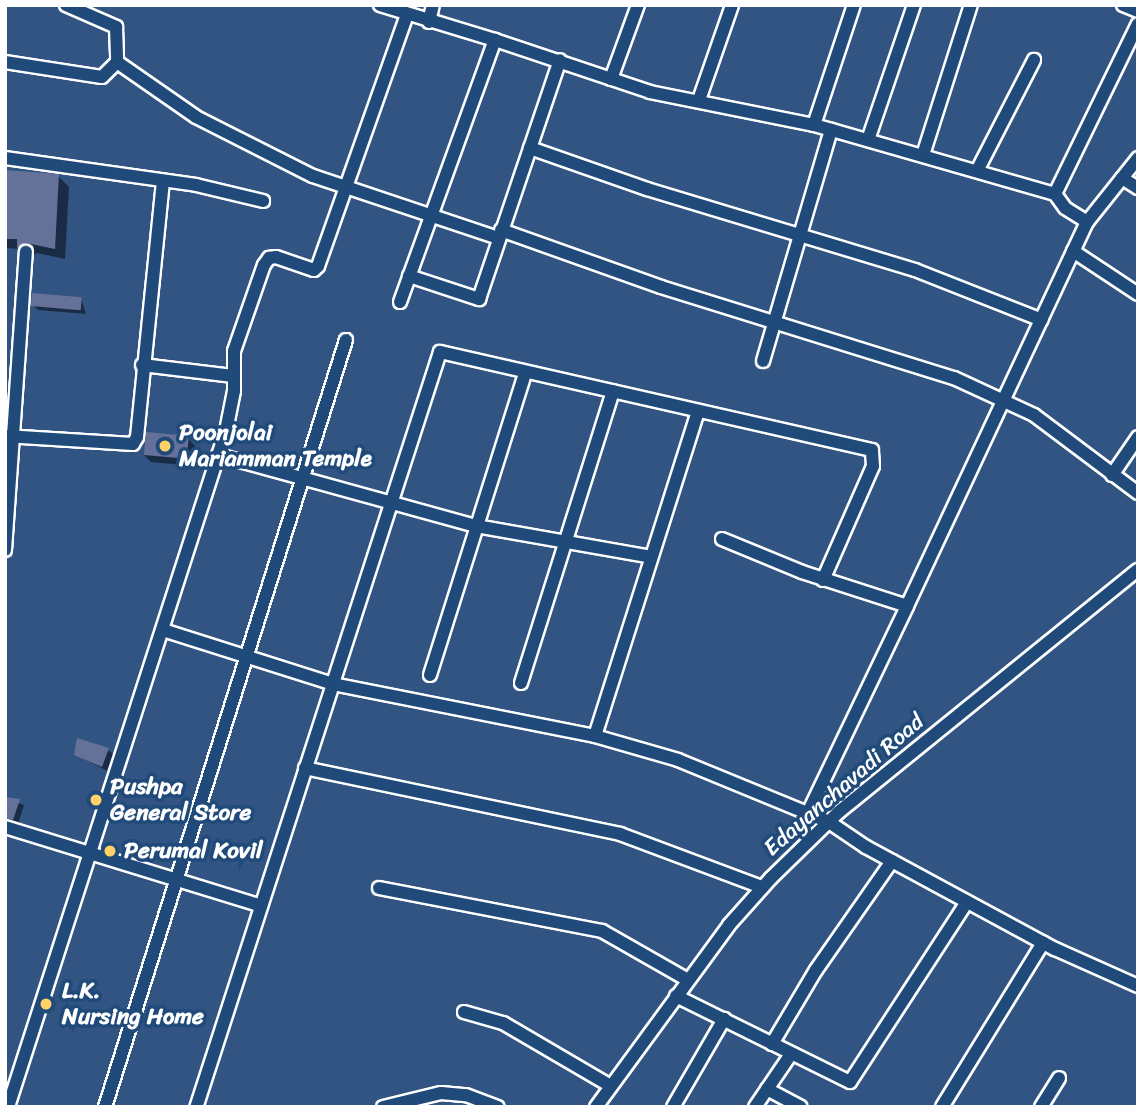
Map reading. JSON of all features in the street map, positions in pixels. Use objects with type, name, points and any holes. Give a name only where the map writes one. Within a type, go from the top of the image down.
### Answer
[{"type":"street","points":[[5,62],[102,77],[117,62],[116,27],[66,5]]},
{"type":"street","points":[[380,5],[673,97],[699,100],[814,125],[1055,194],[1065,208],[1087,222]]},
{"type":"street","points":[[429,22],[433,5]]},
{"type":"street","points":[[611,79],[638,5]]},
{"type":"street","points":[[699,100],[732,5]]},
{"type":"street","points":[[814,125],[853,5]]},
{"type":"street","points":[[867,141],[914,5]]},
{"type":"street","points":[[923,155],[971,5]]},
{"type":"street","points":[[1123,5],[1138,11]]},
{"type":"street","points":[[8,1107],[218,455],[234,391],[234,351],[264,265],[269,258],[276,257],[313,270],[318,266],[407,15]]},
{"type":"street","points":[[1055,194],[1138,23]]},
{"type":"street","points":[[400,302],[495,40]]},
{"type":"street","points":[[409,276],[479,299],[559,60]]},
{"type":"street","points":[[977,171],[1034,60]]},
{"type":"street","points":[[117,62],[196,117],[346,187],[661,287],[880,351],[1005,399],[1034,415],[1138,493]]},
{"type":"street","points":[[763,360],[796,236],[831,130]]},
{"type":"street","points":[[530,148],[796,236],[960,285],[1042,320]]},
{"type":"street","points":[[5,158],[263,201]]},
{"type":"street","points":[[808,813],[1087,222],[1138,158]]},
{"type":"street","points":[[1122,178],[1138,188]]},
{"type":"street","points":[[8,437],[133,444],[163,183]]},
{"type":"street","points":[[1073,251],[1138,295]]},
{"type":"street","points":[[5,550],[8,437],[26,252]]},
{"type":"street","points":[[105,1107],[304,481],[345,340]]},
{"type":"street","points":[[196,1107],[440,352],[872,450],[873,466],[823,580]]},
{"type":"street","points":[[142,365],[233,376]]},
{"type":"street","points":[[430,675],[524,373]]},
{"type":"street","points":[[521,683],[613,391]]},
{"type":"street","points":[[595,736],[698,412]]},
{"type":"street","points":[[1112,475],[1138,437]]},
{"type":"street","points":[[218,455],[295,474],[304,481],[476,526],[651,558]]},
{"type":"street","points":[[722,538],[823,580],[907,606]]},
{"type":"street","name":"Edayanchavadi Road","points":[[596,1107],[688,980],[762,887],[829,822],[1138,570]]},
{"type":"street","points":[[163,630],[333,684],[595,736],[678,760],[829,822],[892,861],[1043,943],[1138,986]]},
{"type":"street","points":[[305,768],[620,834],[762,887]]},
{"type":"street","points":[[5,827],[261,906]]},
{"type":"street","points":[[772,1044],[816,970],[892,861]]},
{"type":"street","points":[[379,888],[602,930],[688,980]]},
{"type":"street","points":[[676,996],[850,1082],[967,902]]},
{"type":"street","points":[[942,1107],[1043,943]]},
{"type":"street","points":[[464,1012],[503,1023],[611,1086]]},
{"type":"street","points":[[673,1107],[724,1019]]},
{"type":"street","points":[[755,1107],[791,1054]]},
{"type":"street","points":[[1041,1107],[1059,1078]]},
{"type":"street","points":[[767,1089],[801,1107]]},
{"type":"street","points":[[383,1107],[441,1093],[490,1105]]},
{"type":"building","points":[[5,170],[59,174],[55,249],[26,243],[17,248],[17,239],[5,239]]},
{"type":"building","points":[[32,293],[82,297],[81,310],[31,306]]},
{"type":"building","name":"Poonjolai Mariamman Temple","points":[[146,432],[189,436],[187,459],[144,455]]},
{"type":"building","points":[[77,738],[109,748],[102,767],[74,755]]},
{"type":"building","points":[[5,797],[20,799],[13,820],[5,818]]},
{"type":"place","name":"Poonjolai Mariamman Temple","points":[[165,446]]},
{"type":"place","name":"Pushpa General Store","points":[[96,800]]},
{"type":"place","name":"Perumal Kovil","points":[[110,851]]},
{"type":"place","name":"L.K. Nursing Home","points":[[46,1004]]}]
